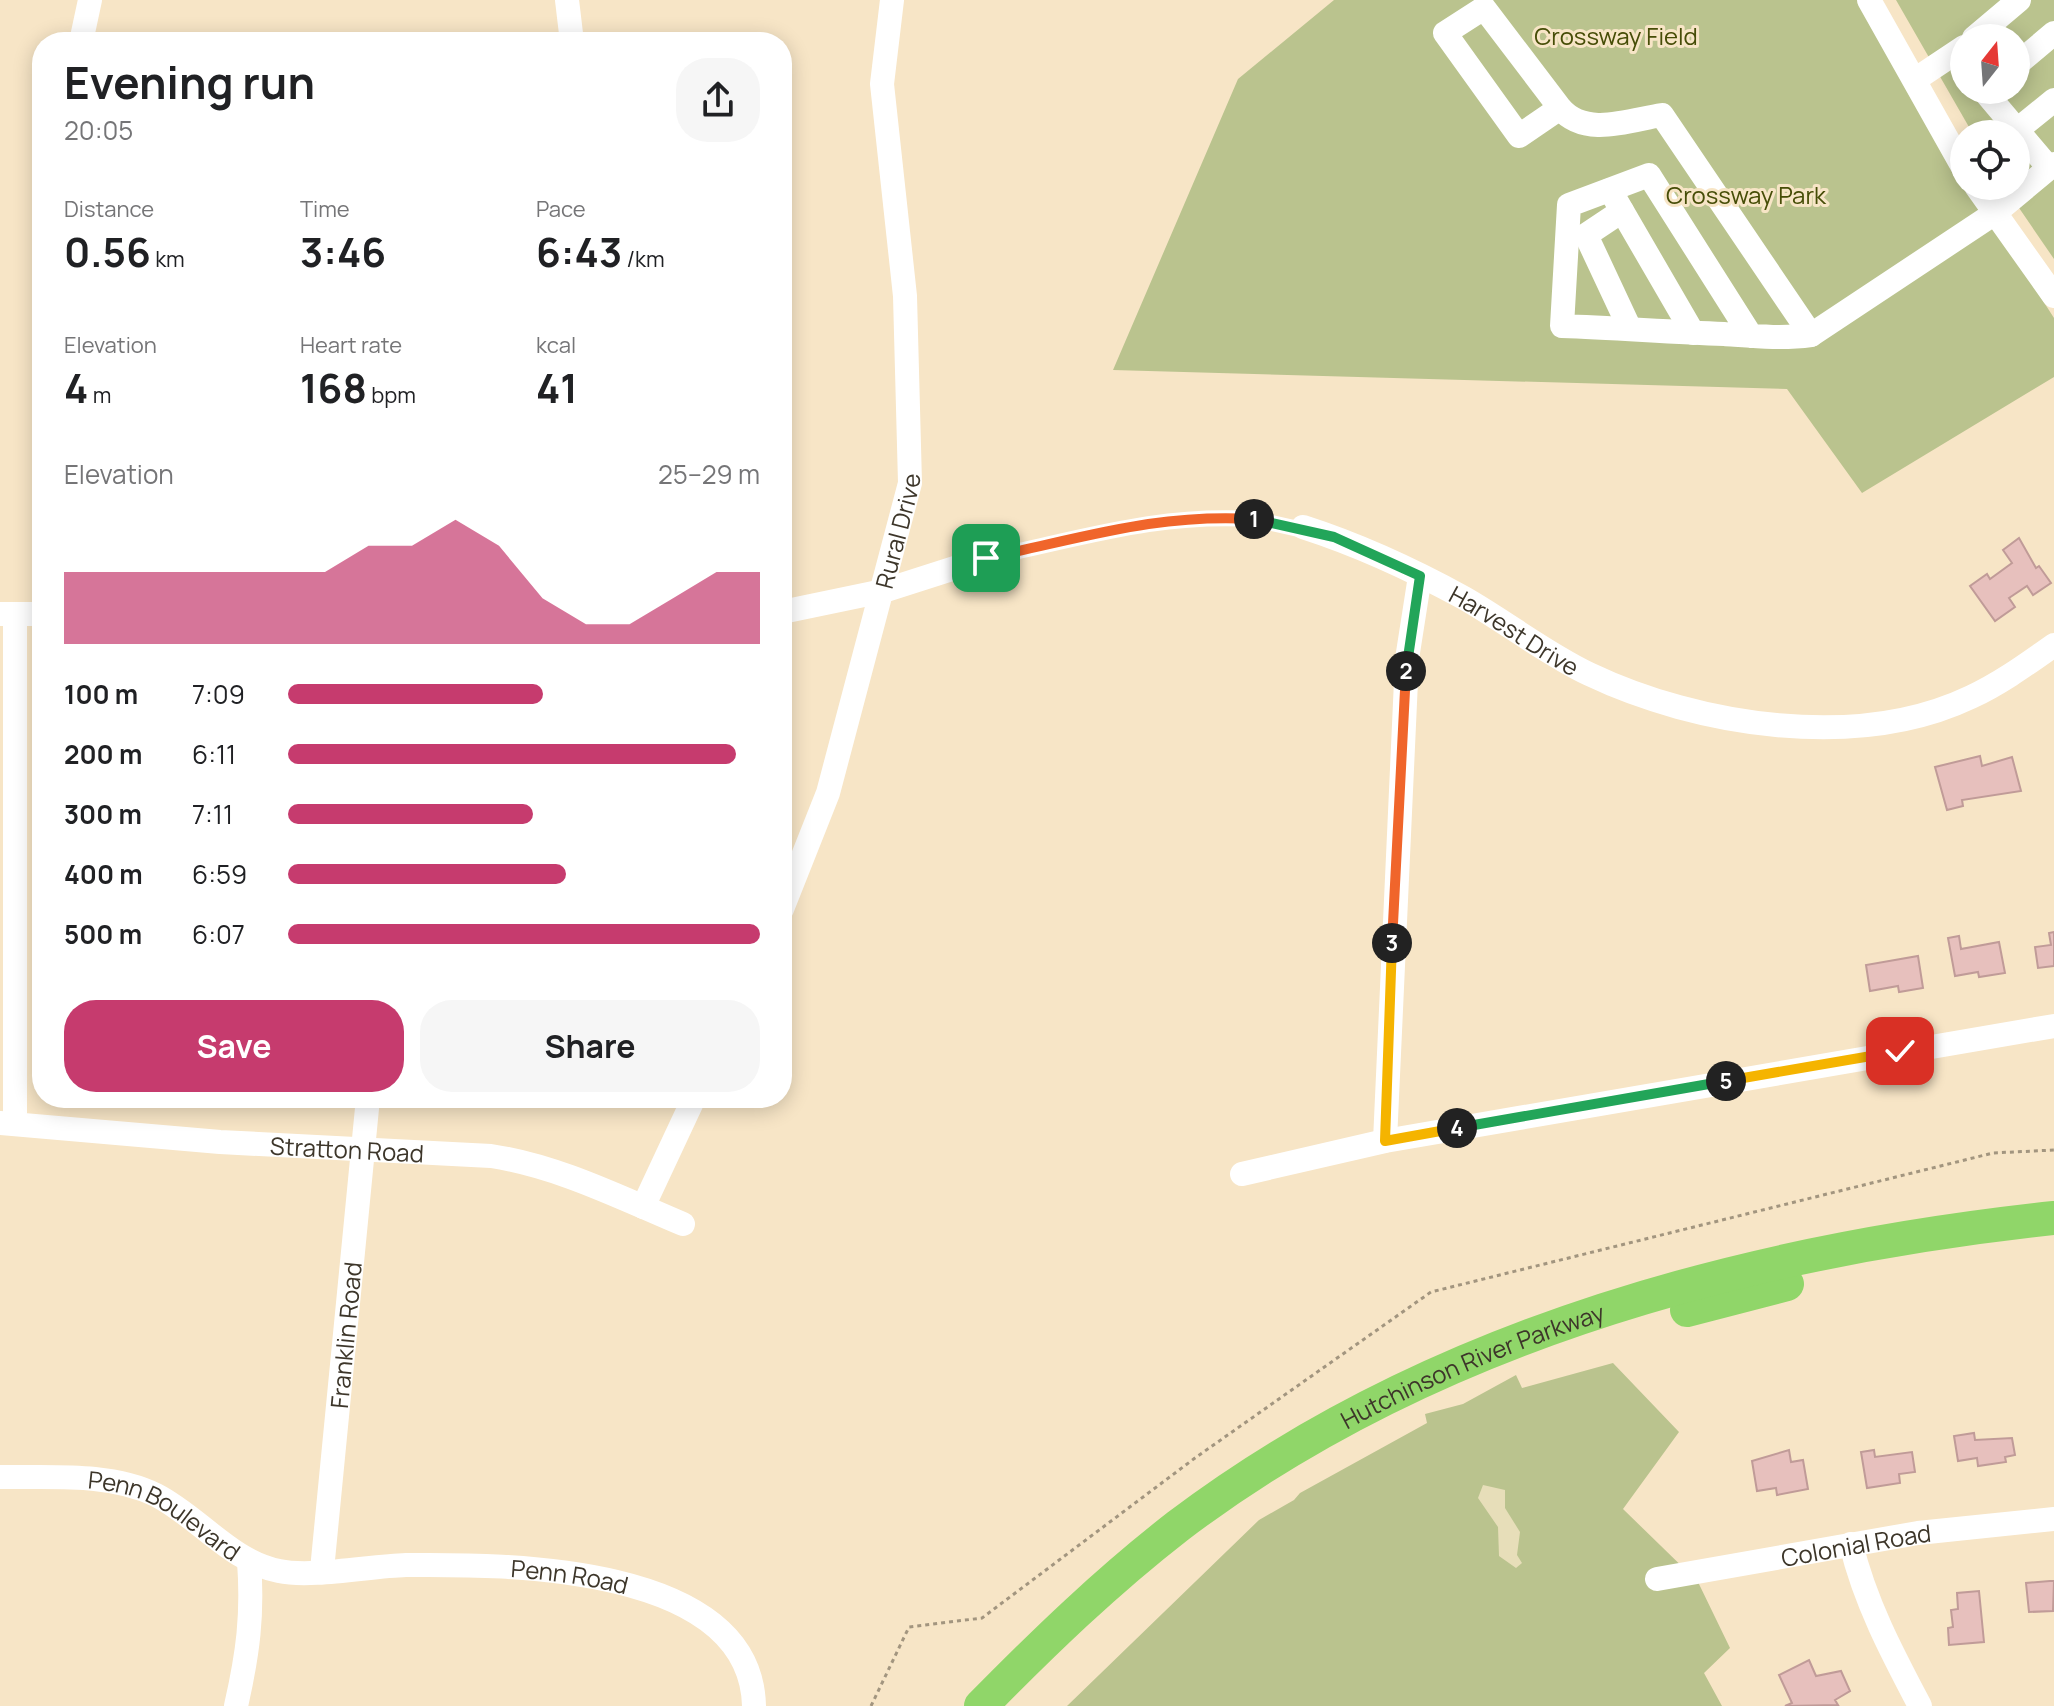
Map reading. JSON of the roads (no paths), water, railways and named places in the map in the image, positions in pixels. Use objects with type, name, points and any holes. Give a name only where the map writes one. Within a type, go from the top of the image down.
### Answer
[{"type":"highway","points":[[1963,1229],[2054,1205]]},
{"type":"highway","name":"Hutchinson River Parkway","points":[[981,1706],[1079,1609],[1180,1525],[1292,1450],[1413,1385],[1536,1334],[1663,1292],[1799,1258],[1963,1229],[2054,1218]]},
{"type":"highway","name":"Hutchinson River Parkway","points":[[1013,1706],[1087,1632],[1190,1546],[1299,1472],[1417,1408],[1538,1358],[1665,1315],[1859,1269],[2054,1240]]},
{"type":"street","points":[[83,32],[90,0]]},
{"type":"street","points":[[567,0],[571,32]]},
{"type":"street","name":"Rural Drive","points":[[792,884],[828,793],[910,483],[905,296],[882,84],[892,0]]},
{"type":"street","points":[[1869,0],[1950,143]]},
{"type":"street","points":[[1992,24],[2019,0]]},
{"type":"street","points":[[1562,111],[1519,136],[1445,33],[1484,8],[1562,111],[1592,127],[1662,115],[1811,335]]},
{"type":"street","points":[[2030,53],[2054,33]]},
{"type":"street","points":[[1916,79],[1950,57]]},
{"type":"street","points":[[2029,120],[2054,100]]},
{"type":"street","points":[[1996,104],[2009,120]]},
{"type":"street","points":[[1751,336],[1649,175],[1569,205],[1562,326],[1751,336],[1811,335],[1995,213],[2051,166],[2030,144]]},
{"type":"street","points":[[1610,190],[1693,333]]},
{"type":"street","points":[[1986,200],[2054,296]]},
{"type":"street","points":[[1622,211],[1586,235],[1630,329]]},
{"type":"street","name":"Harvest Drive","points":[[1303,527],[1420,576],[1597,678],[1682,709],[1765,725],[1896,721],[1970,698],[2054,645]]},
{"type":"street","points":[[792,610],[883,591],[986,558]]},
{"type":"street","points":[[1385,1141],[1407,659],[1420,576]]},
{"type":"street","points":[[8,1124],[8,614],[32,614]]},
{"type":"street","points":[[1242,1174],[1385,1141],[2054,1026]]},
{"type":"street","name":"Franklin Road","points":[[322,1570],[367,1108]]},
{"type":"street","points":[[643,1207],[689,1108]]},
{"type":"street","name":"Stratton Road","points":[[8,1124],[220,1142],[523,1161],[683,1224]]},
{"type":"street","name":"Penn Boulevard","points":[[0,1477],[99,1479],[155,1494],[249,1561],[284,1572],[322,1570]]},
{"type":"street","name":"Colonial Road","points":[[1657,1579],[1918,1533],[2054,1519]]},
{"type":"street","points":[[1851,1544],[1861,1584],[1879,1628],[1920,1706]]},
{"type":"street","points":[[236,1706],[251,1641],[253,1609],[249,1561]]},
{"type":"street","name":"Penn Road","points":[[322,1570],[404,1565],[510,1566],[642,1589],[706,1618],[728,1640],[745,1662],[754,1685],[754,1706]]},
{"type":"park label","name":"Crossway Field","points":[[1616,35]]},
{"type":"park label","name":"Crossway Park","points":[[1746,194]]}]
